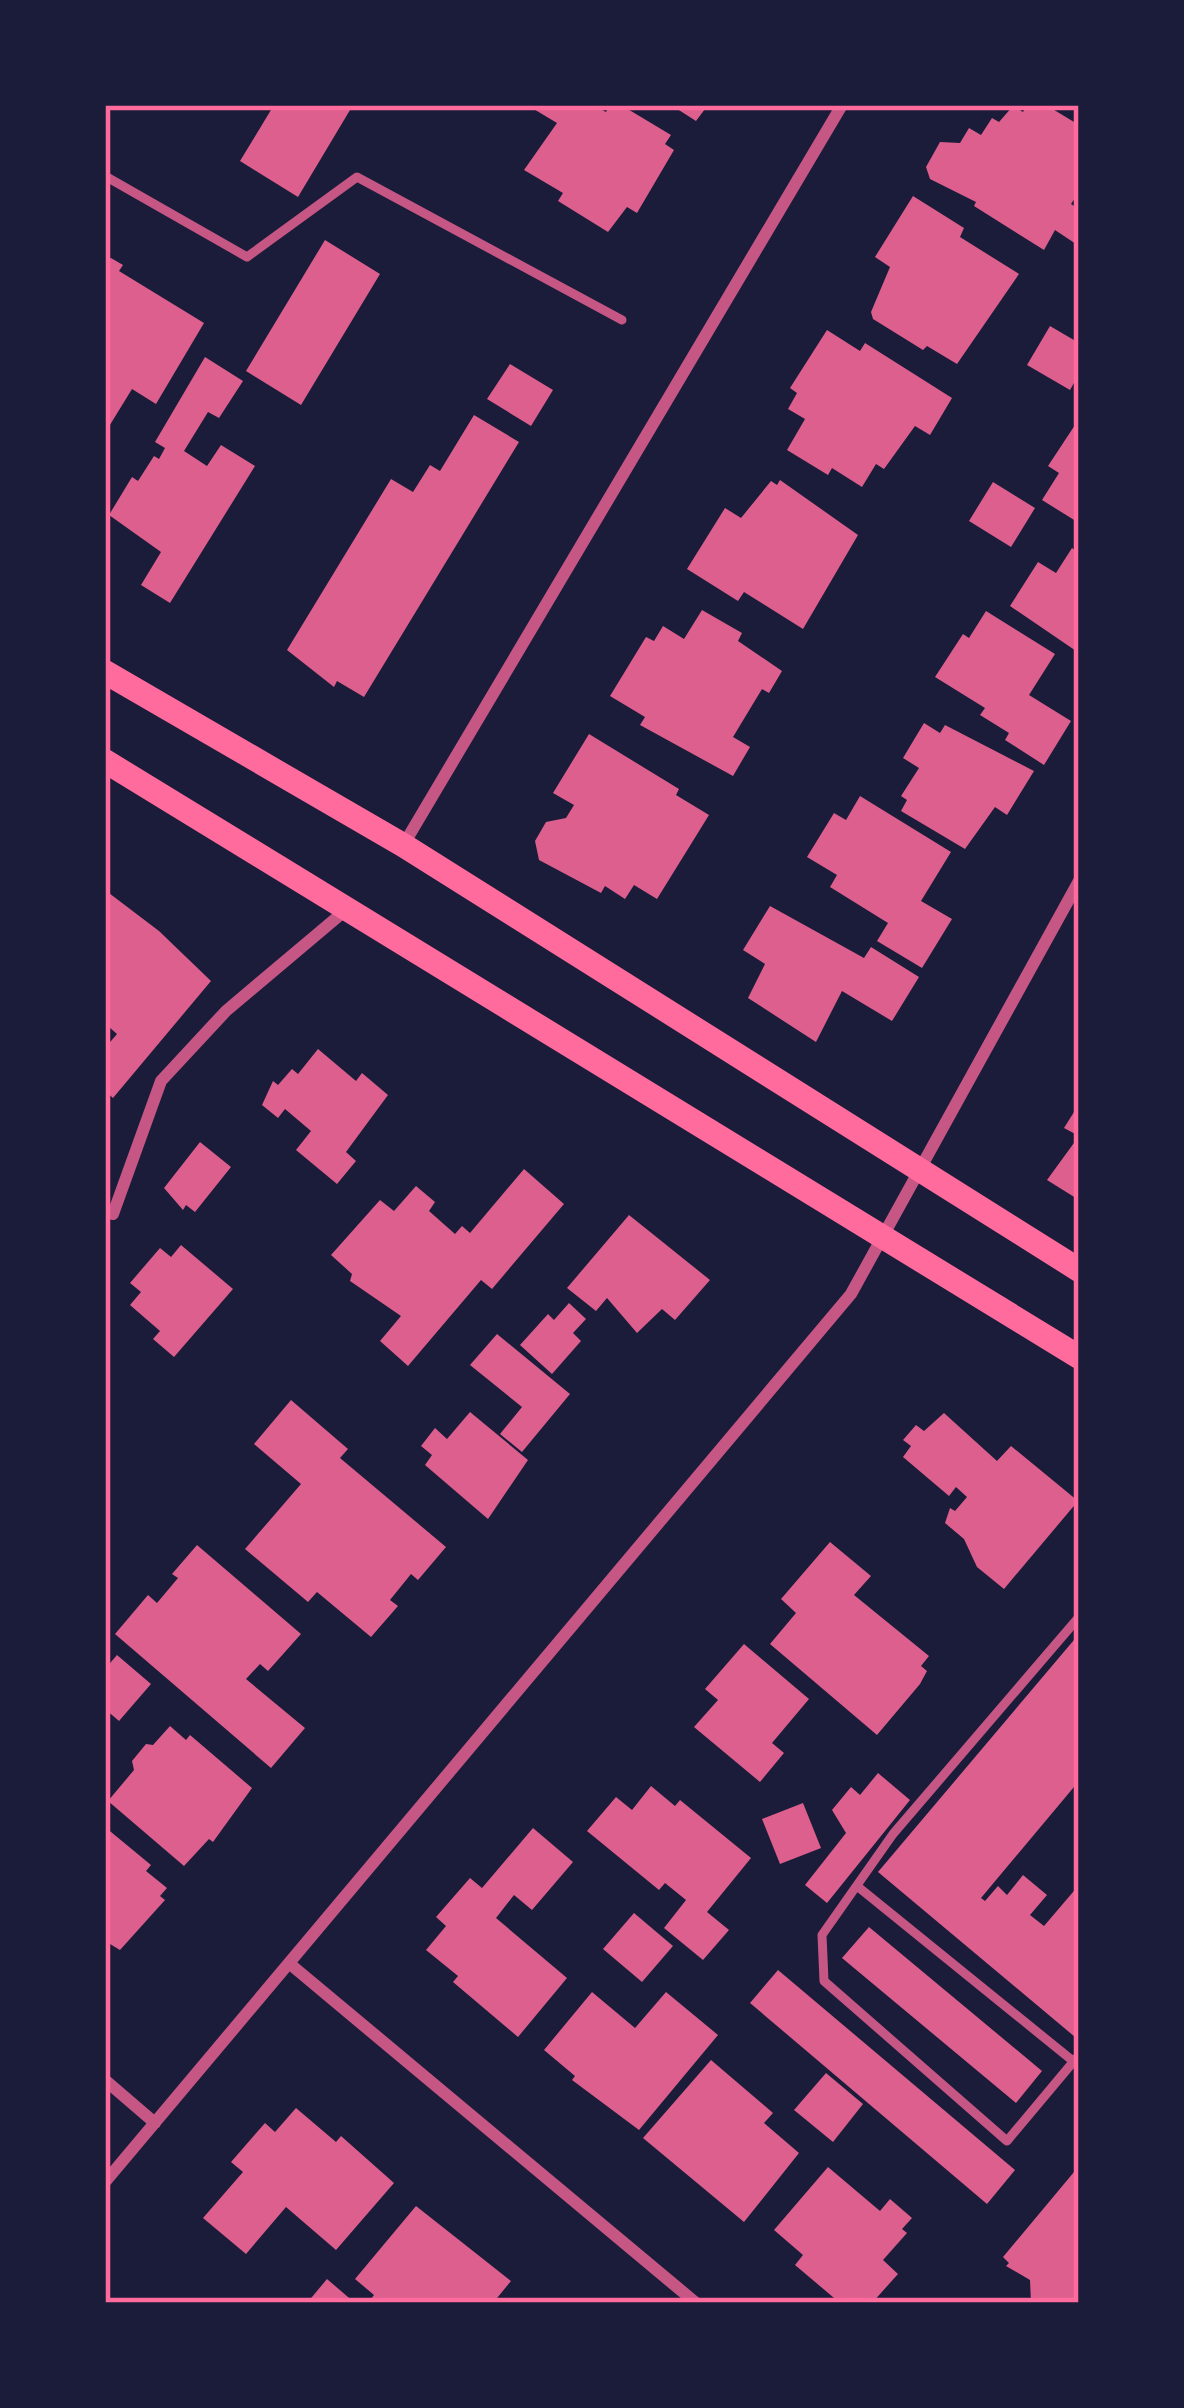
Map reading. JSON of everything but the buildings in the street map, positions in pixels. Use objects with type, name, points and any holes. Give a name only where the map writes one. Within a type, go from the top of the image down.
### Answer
[{"type":"main road","points":[[105,672],[403,845],[1079,1270]]},
{"type":"main road","points":[[105,761],[1079,1357]]},
{"type":"street","points":[[403,845],[842,105]]},
{"type":"street","points":[[105,2182],[850,1294],[1079,881]]},
{"type":"street","points":[[113,1214],[161,1081],[226,1011],[347,909]]},
{"type":"street","points":[[290,1964],[696,2303]]},
{"type":"street","points":[[105,2080],[155,2123]]},
{"type":"lane","points":[[105,176],[247,257],[357,177],[622,320]]},
{"type":"lane","points":[[857,1886],[1076,2058],[1007,2141],[824,1981],[822,1935],[893,1834],[1079,1617]]}]
